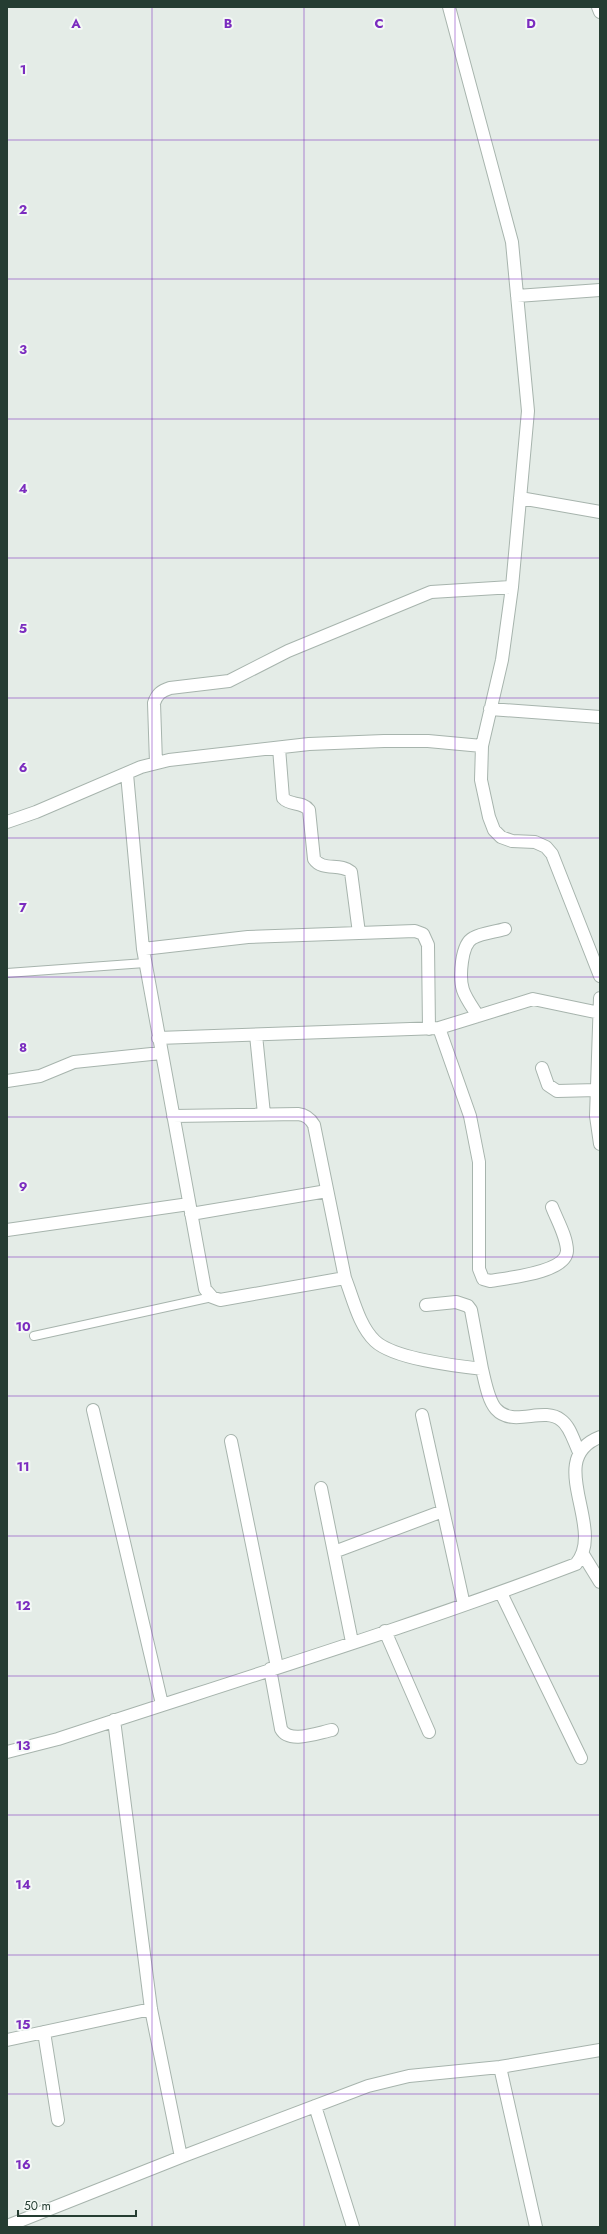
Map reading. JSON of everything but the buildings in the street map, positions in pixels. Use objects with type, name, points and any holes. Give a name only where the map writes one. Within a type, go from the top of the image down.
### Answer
[{"type":"street","points":[[449,7],[512,242],[528,411],[512,587],[502,660],[482,746],[481,780],[494,830],[500,837],[512,841],[535,842],[546,846],[552,854],[600,976]]},
{"type":"street","points":[[598,7],[600,12]]},
{"type":"street","points":[[517,296],[600,290]]},
{"type":"street","points":[[520,498],[600,512]]},
{"type":"street","points":[[156,763],[154,703],[156,696],[162,691],[229,681],[288,651],[431,592],[512,587]]},
{"type":"street","points":[[490,709],[600,717]]},
{"type":"street","points":[[7,822],[156,763],[309,744],[428,741],[482,746]]},
{"type":"street","points":[[279,748],[283,798],[286,802],[306,806],[309,810],[314,859],[317,864],[324,867],[340,867],[351,872],[359,934]]},
{"type":"street","points":[[127,774],[143,949],[158,1038],[205,1289],[212,1297],[220,1300],[345,1278]]},
{"type":"street","points":[[478,1016],[462,988],[463,950],[466,944],[473,938],[505,929]]},
{"type":"street","points":[[143,949],[248,937],[415,931],[423,934],[428,945],[434,1029],[470,1116],[478,1155],[479,1269],[483,1279],[490,1281],[545,1271],[564,1259],[567,1253],[566,1245],[552,1207]]},
{"type":"street","points":[[600,998],[596,1116],[600,1144]]},
{"type":"street","points":[[158,1038],[434,1029],[533,999],[599,1013]]},
{"type":"street","points":[[256,1035],[264,1114]]},
{"type":"street","points":[[7,1081],[40,1076],[74,1062],[161,1053]]},
{"type":"street","points":[[542,1068],[548,1085],[557,1090],[597,1090]]},
{"type":"street","points":[[173,1116],[298,1114],[305,1115],[310,1119],[314,1125],[345,1278],[366,1330],[376,1342],[387,1348],[425,1361],[482,1369]]},
{"type":"street","points":[[7,1230],[190,1209],[327,1190]]},
{"type":"street","points":[[426,1305],[456,1302],[468,1306],[471,1310],[482,1369],[496,1409],[503,1415],[513,1417],[552,1416],[560,1419],[566,1425],[579,1452]]},
{"type":"street","points":[[93,1410],[162,1704]]},
{"type":"street","points":[[422,1415],[464,1605]]},
{"type":"street","points":[[7,1752],[58,1739],[464,1605],[576,1564],[584,1556],[588,1546],[588,1532],[576,1464],[579,1452],[586,1443],[600,1437]]},
{"type":"street","points":[[231,1441],[273,1668],[280,1728],[283,1734],[289,1737],[332,1730]]},
{"type":"street","points":[[321,1488],[352,1642]]},
{"type":"street","points":[[334,1552],[444,1511]]},
{"type":"street","points":[[584,1556],[600,1582]]},
{"type":"street","points":[[500,1593],[581,1758]]},
{"type":"street","points":[[385,1631],[429,1732]]},
{"type":"street","points":[[114,1720],[151,2009],[181,2157]]},
{"type":"street","points":[[7,2040],[151,2009]]},
{"type":"street","points":[[44,2032],[58,2120]]},
{"type":"street","points":[[7,2226],[181,2157],[368,2086],[409,2076],[500,2067],[600,2050]]},
{"type":"street","points":[[500,2067],[536,2227]]},
{"type":"street","points":[[315,2106],[352,2227]]},
{"type":"lane","points":[[7,974],[145,962]]},
{"type":"lane","points":[[34,1336],[212,1297]]}]
